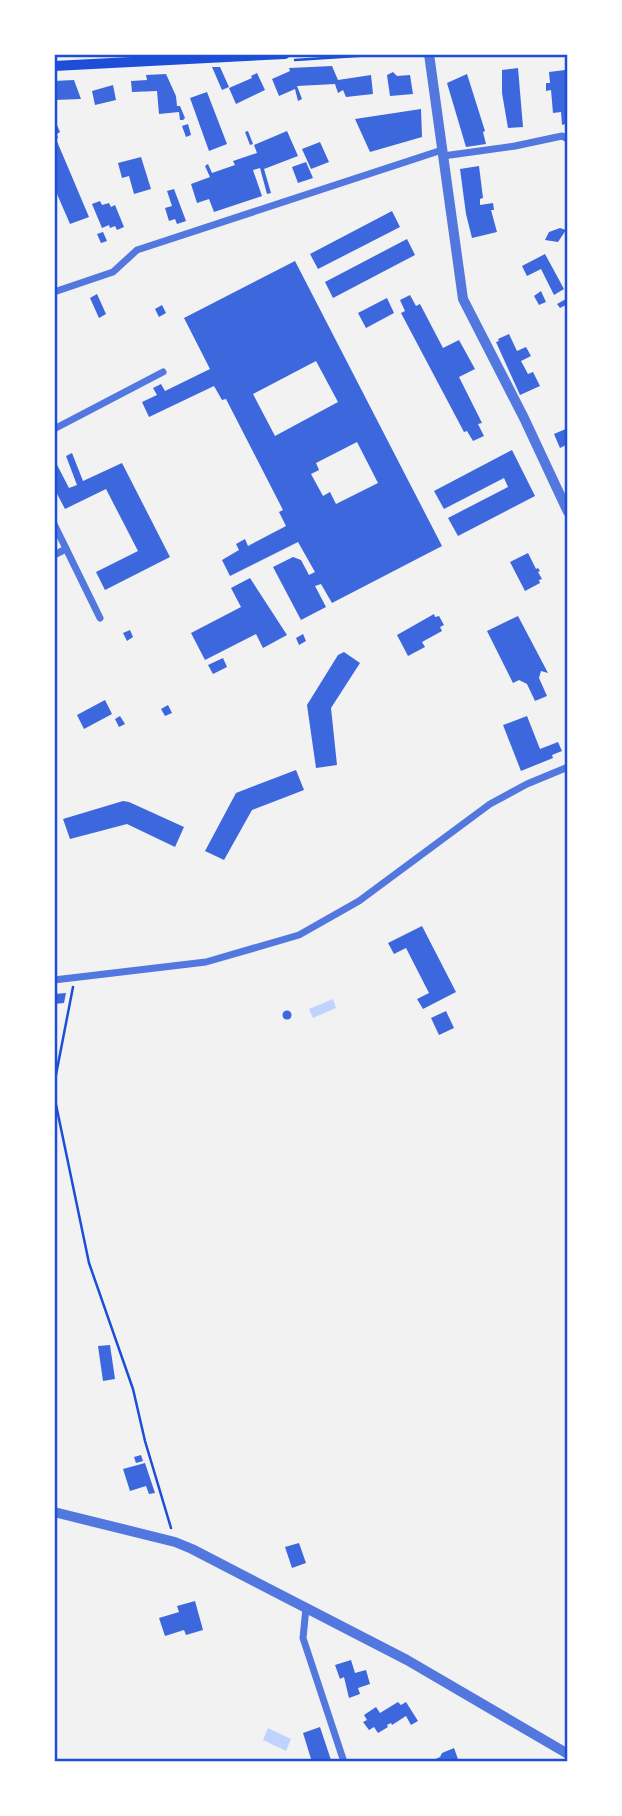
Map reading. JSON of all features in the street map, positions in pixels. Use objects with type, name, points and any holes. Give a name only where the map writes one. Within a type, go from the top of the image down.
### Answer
[{"type":"main road","points":[[54,66],[285,54]]},
{"type":"street","points":[[429,54],[463,299],[568,512]]},
{"type":"street","points":[[54,292],[113,272],[137,250],[443,153],[515,146],[562,136],[568,139]]},
{"type":"street","points":[[54,429],[163,372]]},
{"type":"street","points":[[54,524],[100,618]]},
{"type":"street","points":[[54,555],[66,549]]},
{"type":"street","points":[[54,979],[206,962],[299,935],[359,901],[490,804],[527,783],[568,767]]},
{"type":"street","points":[[54,1512],[175,1542],[407,1660],[568,1754]]},
{"type":"street","points":[[306,1608],[303,1638],[344,1762]]},
{"type":"path","points":[[54,1085],[75,977]]},
{"type":"path","points":[[54,1095],[89,1263],[133,1389],[145,1441],[175,1542]]},
{"type":"water","points":[[333,999],[336,1008],[313,1018],[309,1009]]},
{"type":"water","points":[[268,1728],[291,1739],[286,1751],[263,1740]]},
{"type":"building","points":[[332,66],[338,80],[371,75],[373,94],[346,97],[343,90],[338,93],[335,84],[297,86],[302,99],[298,101],[295,89],[279,96],[272,79],[290,71],[289,68]]},
{"type":"building","points":[[212,67],[220,67],[229,87],[222,90]]},
{"type":"building","points":[[518,68],[523,127],[508,128],[502,93],[502,70]]},
{"type":"building","points":[[565,70],[568,123],[562,125],[561,112],[553,113],[551,90],[546,91],[546,83],[550,83],[549,72]]},
{"type":"building","points":[[393,72],[397,76],[410,75],[413,94],[390,96],[387,75]]},
{"type":"building","points":[[257,73],[265,90],[236,104],[229,88]]},
{"type":"building","points":[[166,74],[176,96],[177,106],[180,106],[185,118],[183,120],[180,120],[179,112],[159,114],[157,91],[132,92],[131,81],[147,80],[146,75]]},
{"type":"building","points":[[467,74],[485,131],[486,144],[466,147],[447,83]]},
{"type":"building","points":[[74,80],[81,99],[54,100],[54,81]]},
{"type":"building","points":[[113,85],[116,100],[95,105],[92,91]]},
{"type":"building","points":[[207,92],[227,144],[209,151],[190,98]]},
{"type":"building","points":[[421,109],[422,137],[370,152],[355,119]]},
{"type":"building","points":[[54,118],[60,132],[56,139],[89,217],[70,224],[54,187]]},
{"type":"building","points":[[188,124],[191,135],[186,137],[182,126]]},
{"type":"building","points":[[248,131],[253,144],[250,145],[245,132]]},
{"type":"building","points":[[287,131],[298,156],[264,169],[271,193],[267,194],[260,168],[253,170],[262,196],[214,212],[209,199],[197,203],[191,184],[210,177],[205,166],[208,164],[212,173],[235,165],[233,161],[257,153],[254,145]]},
{"type":"building","points":[[320,142],[329,162],[311,169],[302,149]]},
{"type":"building","points":[[141,157],[151,189],[134,194],[129,176],[122,178],[118,163]]},
{"type":"building","points":[[306,162],[313,178],[298,183],[292,167]]},
{"type":"building","points":[[479,166],[483,198],[480,199],[480,205],[493,203],[494,210],[491,210],[497,232],[472,238],[460,169]]},
{"type":"building","points":[[174,189],[186,221],[177,224],[175,219],[169,221],[165,208],[172,206],[167,191]]},
{"type":"building","points":[[100,201],[102,205],[115,205],[124,227],[117,230],[115,226],[110,228],[109,225],[102,228],[92,204]]},
{"type":"building","points":[[392,211],[400,227],[318,269],[310,254]]},
{"type":"building","points":[[560,228],[566,230],[558,242],[545,240],[549,232]]},
{"type":"building","points":[[103,232],[107,241],[101,243],[97,234]]},
{"type":"building","points":[[407,239],[415,255],[333,298],[325,282]]},
{"type":"building","points":[[545,254],[564,289],[554,295],[541,269],[527,276],[522,266]]},
{"type":"building","points":[[295,261],[442,546],[332,603],[321,584],[315,586],[326,607],[301,620],[273,567],[293,557],[301,560],[309,575],[315,572],[298,542],[230,576],[222,560],[239,550],[236,544],[245,539],[248,546],[286,526],[279,512],[283,510],[226,399],[222,400],[214,386],[149,417],[142,402],[157,395],[153,388],[161,384],[165,391],[210,369],[184,318]],"holes":[[[316,361],[338,402],[275,436],[253,394]],[[357,442],[378,483],[336,504],[330,492],[323,496],[311,474],[319,470],[316,463]]]},
{"type":"building","points":[[541,291],[546,302],[539,305],[534,296]]},
{"type":"building","points":[[97,294],[106,314],[99,318],[90,298]]},
{"type":"building","points":[[410,295],[416,306],[420,304],[443,348],[459,340],[475,369],[459,377],[482,423],[478,424],[484,436],[473,441],[467,431],[464,432],[401,313],[405,311],[400,300]]},
{"type":"building","points":[[387,298],[394,313],[366,328],[358,313]]},
{"type":"building","points":[[566,299],[568,304],[560,308],[557,304]]},
{"type":"building","points":[[162,305],[166,313],[159,317],[155,309]]},
{"type":"building","points":[[509,334],[517,351],[526,347],[531,356],[521,361],[528,374],[533,372],[540,386],[520,395],[496,342]]},
{"type":"building","points":[[568,428],[568,444],[560,448],[554,434]]},
{"type":"building","points":[[512,450],[535,496],[458,536],[448,518],[508,487],[504,478],[444,509],[434,491]]},
{"type":"building","points":[[72,453],[83,481],[122,463],[170,557],[105,590],[96,572],[138,551],[106,489],[65,509],[54,488],[54,459],[69,488],[77,485],[66,456]]},
{"type":"building","points":[[528,553],[542,579],[539,580],[540,583],[525,591],[510,562]]},
{"type":"building","points":[[250,578],[287,635],[263,648],[256,634],[205,660],[191,633],[241,607],[231,588]]},
{"type":"building","points":[[434,614],[435,617],[439,616],[444,625],[440,627],[442,631],[422,642],[425,647],[408,656],[397,635]]},
{"type":"building","points":[[518,616],[548,673],[541,671],[539,678],[547,696],[535,701],[527,684],[519,680],[513,683],[487,631]]},
{"type":"building","points":[[130,630],[133,637],[127,641],[123,633]]},
{"type":"building","points":[[303,634],[306,641],[299,645],[296,638]]},
{"type":"building","points":[[344,652],[360,663],[331,708],[337,765],[316,768],[307,705],[338,655]]},
{"type":"building","points":[[223,658],[227,667],[213,674],[208,665]]},
{"type":"building","points":[[105,700],[112,714],[84,729],[77,715]]},
{"type":"building","points":[[168,705],[172,713],[165,716],[161,709]]},
{"type":"building","points":[[120,716],[125,724],[119,727],[115,719]]},
{"type":"building","points":[[527,716],[540,749],[558,742],[562,751],[552,755],[553,758],[521,771],[503,725]]},
{"type":"building","points":[[296,770],[304,790],[252,810],[224,860],[205,851],[236,793]]},
{"type":"building","points":[[123,801],[184,827],[175,847],[127,824],[70,839],[63,819]]},
{"type":"building","points":[[422,926],[456,992],[423,1009],[417,999],[429,993],[406,948],[394,954],[388,943]]},
{"type":"building","points":[[66,993],[64,1003],[54,1004],[54,994]]},
{"type":"building","points":[[287,1010],[292,1015],[287,1020],[282,1015]]},
{"type":"building","points":[[446,1011],[454,1028],[439,1035],[431,1018]]},
{"type":"building","points":[[110,1345],[115,1379],[103,1381],[98,1346]]},
{"type":"building","points":[[141,1455],[143,1461],[136,1463],[134,1457]]},
{"type":"building","points":[[145,1463],[155,1493],[149,1494],[146,1486],[130,1491],[123,1469]]},
{"type":"building","points":[[299,1543],[306,1563],[292,1568],[285,1547]]},
{"type":"building","points":[[195,1601],[203,1630],[186,1635],[184,1630],[165,1636],[159,1618],[179,1612],[177,1606]]},
{"type":"building","points":[[351,1660],[355,1673],[366,1670],[370,1684],[358,1688],[360,1694],[349,1698],[344,1677],[340,1679],[335,1665]]},
{"type":"building","points":[[398,1702],[401,1705],[406,1702],[418,1721],[411,1725],[406,1716],[392,1725],[387,1725],[388,1727],[378,1733],[374,1727],[369,1730],[363,1722],[367,1720],[364,1715],[376,1707],[380,1713]]},
{"type":"building","points":[[320,1727],[331,1760],[312,1762],[303,1733]]},
{"type":"building","points":[[454,1748],[459,1762],[429,1762],[440,1757],[442,1753]]}]
